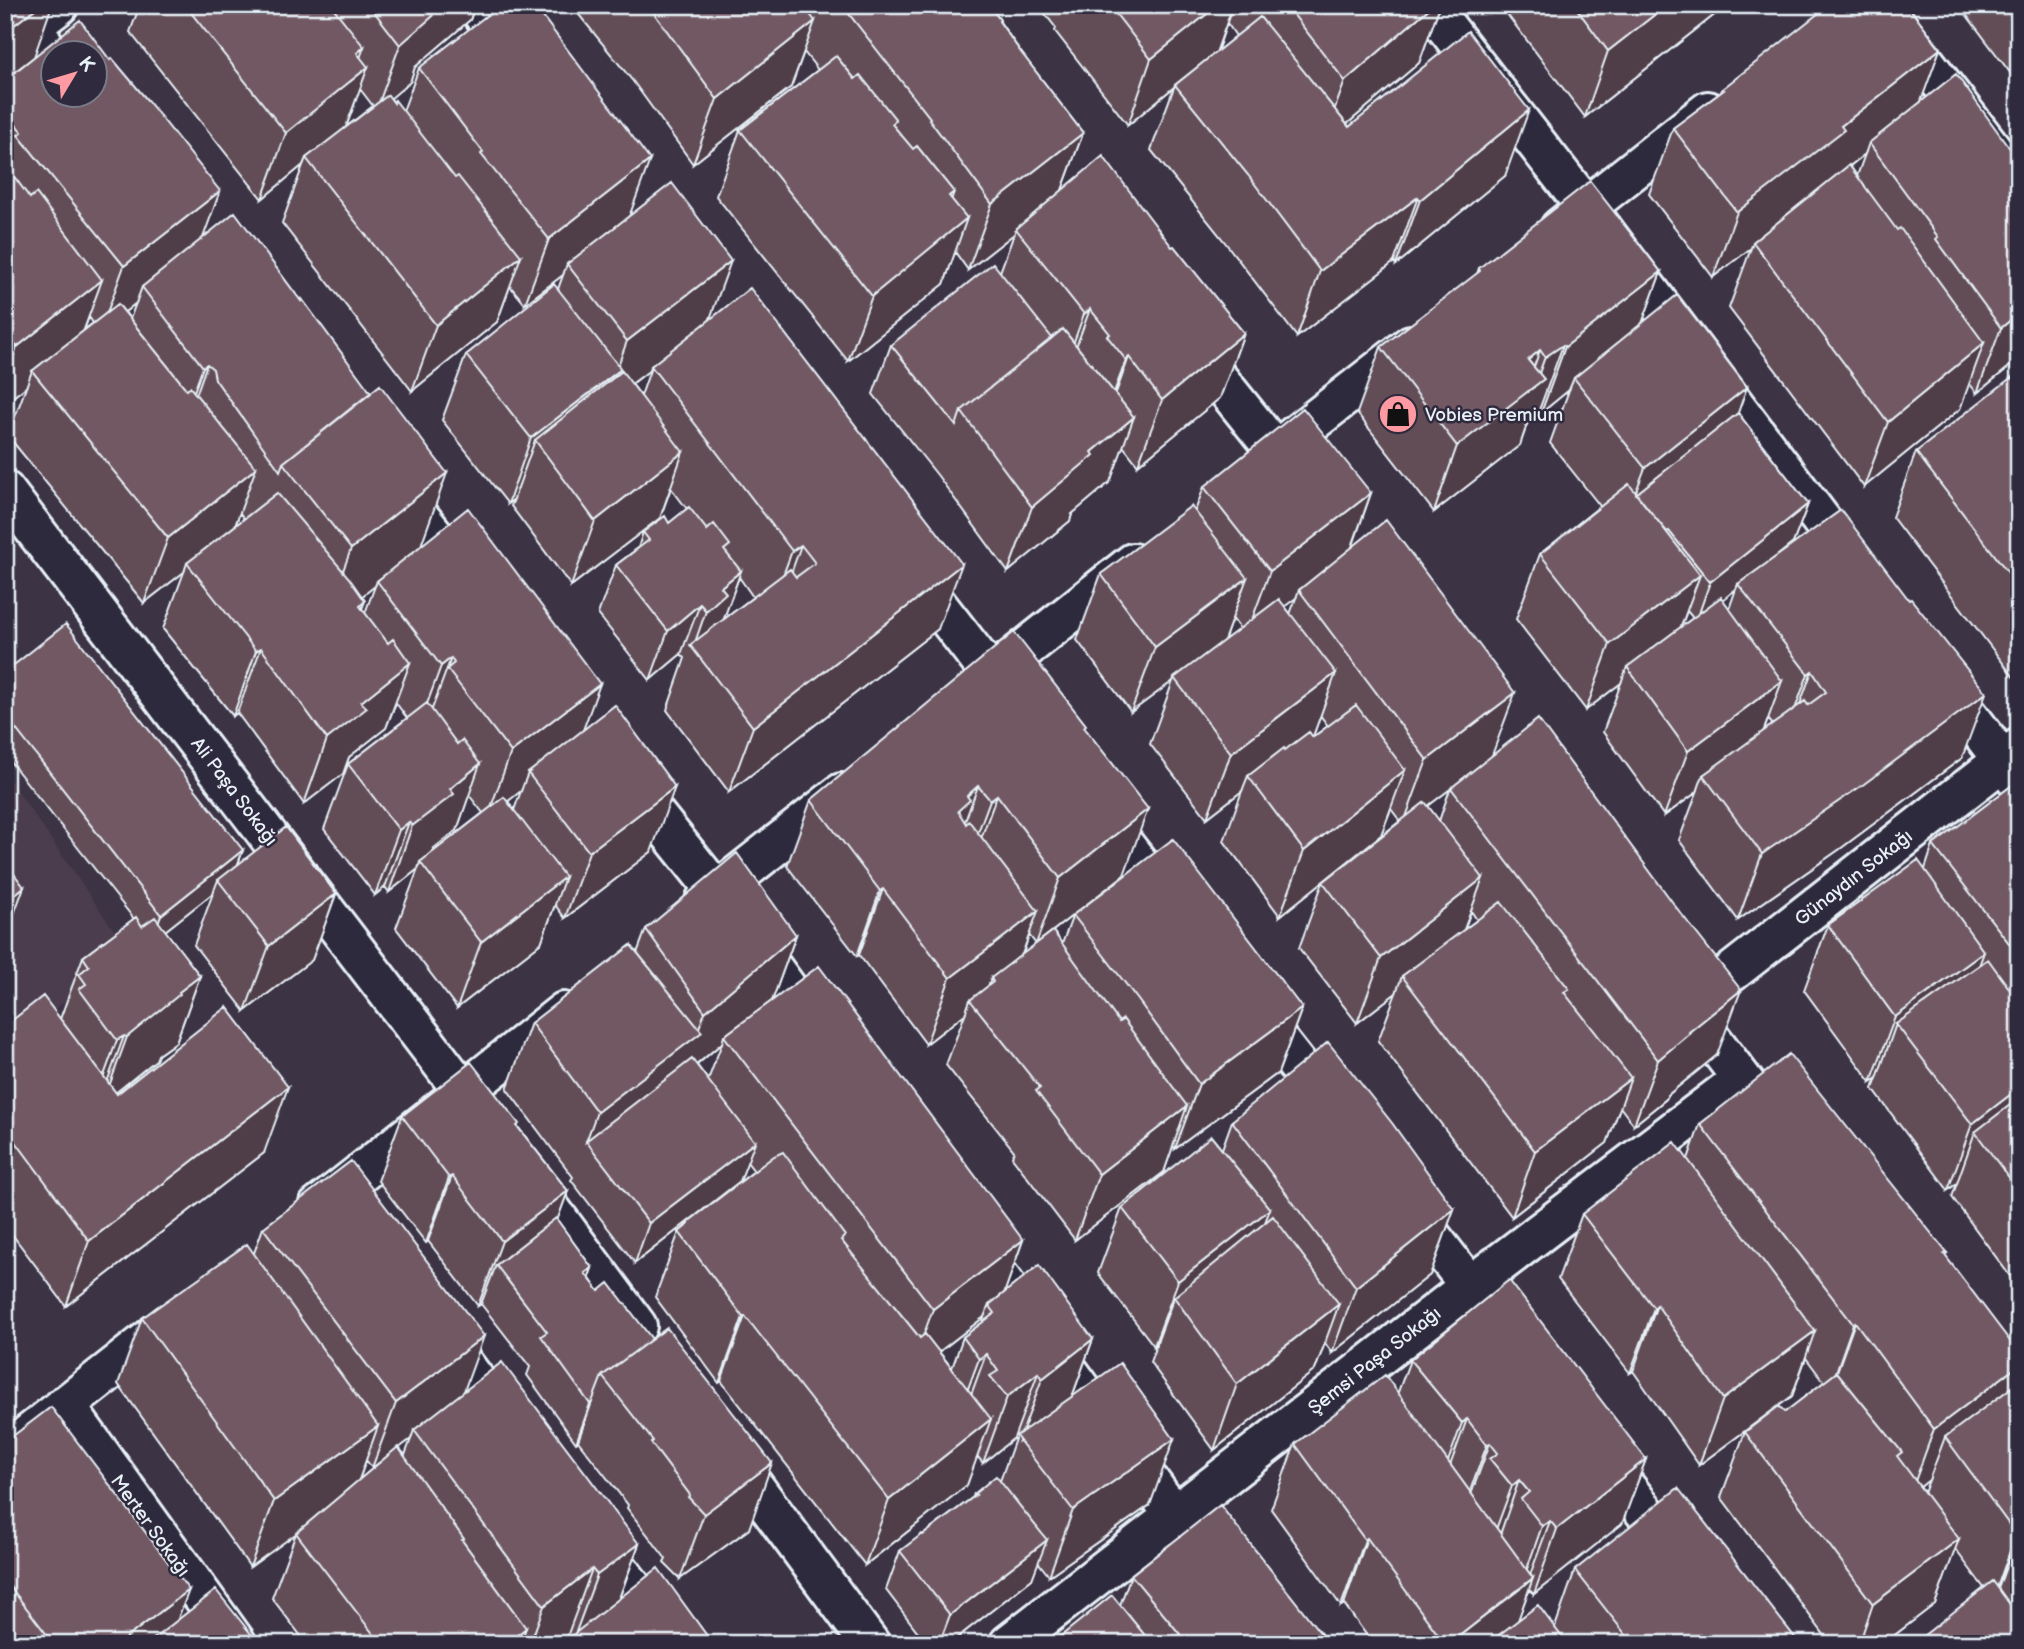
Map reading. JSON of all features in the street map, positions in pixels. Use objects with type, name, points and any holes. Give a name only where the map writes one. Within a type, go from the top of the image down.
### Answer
[{"type":"street","points":[[476,5],[536,82]]},
{"type":"street","points":[[1429,5],[1586,207],[1877,595]]},
{"type":"street","points":[[1881,5],[2019,184]]},
{"type":"street","points":[[1533,249],[1736,89]]},
{"type":"street","points":[[1171,320],[1309,495]]},
{"type":"street","points":[[1243,476],[1437,325]]},
{"type":"street","points":[[370,455],[483,597]]},
{"type":"street","name":"Ali Paşa Sokağı","points":[[5,491],[464,1091],[655,1350]]},
{"type":"street","points":[[890,544],[1026,719]]},
{"type":"street","points":[[958,702],[1156,546]]},
{"type":"street","points":[[1927,661],[2013,763]]},
{"type":"street","points":[[604,750],[717,892],[839,1059]]},
{"type":"street","name":"Günaydın Sokağı","points":[[1741,1079],[1679,995],[2013,763]]},
{"type":"street","points":[[684,918],[870,771]]},
{"type":"street","points":[[1077,785],[1188,926]]},
{"type":"street","points":[[1231,981],[1350,1133]]},
{"type":"street","points":[[291,1228],[596,987]]},
{"type":"street","points":[[1741,1079],[1800,1155]]},
{"type":"street","name":"Şemsi Paşa Sokağı","points":[[1009,1644],[1741,1079]]},
{"type":"street","points":[[1385,1177],[1537,1373]]},
{"type":"street","points":[[334,1194],[359,1227]]},
{"type":"street","points":[[954,1215],[1175,1516],[1273,1644]]},
{"type":"street","points":[[417,1303],[534,1457]]},
{"type":"street","points":[[5,1453],[194,1304]]},
{"type":"street","name":"Merter Sokağı","points":[[65,1405],[237,1644]]},
{"type":"street","points":[[1579,1427],[1696,1579]]},
{"type":"street","points":[[713,1429],[870,1644]]},
{"type":"street","points":[[575,1512],[675,1644]]},
{"type":"shaded area","points":[[5,773],[131,955],[5,1044]]},
{"type":"building","points":[[5,5],[40,5],[5,32]]},
{"type":"building","points":[[185,5],[331,5],[364,47],[357,53],[368,67],[286,133]]},
{"type":"building","points":[[369,5],[435,5],[429,10],[433,16],[400,45]]},
{"type":"building","points":[[500,5],[534,5],[650,160],[549,239],[481,154],[483,152],[419,68]]},
{"type":"building","points":[[648,5],[803,5],[815,21],[717,99]]},
{"type":"building","points":[[842,5],[989,5],[1020,51],[1083,133],[992,204],[930,118]]},
{"type":"building","points":[[1109,5],[1218,5],[1151,59]]},
{"type":"building","points":[[1286,5],[1433,5],[1345,81]]},
{"type":"building","points":[[1574,5],[1667,5],[1608,51]]},
{"type":"building","points":[[1829,5],[1907,5],[1940,49],[1841,126],[1844,130],[1737,212],[1673,128]]},
{"type":"building","points":[[1260,17],[1349,127],[1468,31],[1529,110],[1420,200],[1418,197],[1320,271],[1248,175],[1175,85]]},
{"type":"building","points":[[80,20],[94,38],[58,38]]},
{"type":"building","points":[[38,54],[38,108],[108,108],[108,57],[110,60],[112,58],[220,191],[124,266],[18,135],[22,132],[5,112],[5,80]]},
{"type":"building","points":[[836,56],[855,79],[860,75],[896,120],[892,124],[913,149],[917,146],[954,192],[949,196],[967,218],[872,296],[740,130]]},
{"type":"building","points":[[1956,74],[2019,161],[2019,313],[2001,328],[1869,143]]},
{"type":"building","points":[[388,95],[394,103],[395,100],[455,178],[458,176],[521,256],[436,325],[306,158]]},
{"type":"building","points":[[1103,156],[1172,247],[1174,246],[1244,333],[1162,400],[1129,357],[1126,360],[1107,336],[1110,334],[1090,309],[1084,314],[1016,229]]},
{"type":"building","points":[[5,164],[30,198],[36,193],[102,280],[17,347],[5,332]]},
{"type":"building","points":[[1849,165],[1897,230],[1900,228],[1984,343],[1888,422],[1753,242]]},
{"type":"building","points":[[1590,181],[1661,272],[1565,347],[1563,345],[1545,357],[1540,350],[1528,360],[1544,379],[1457,446],[1381,347]]},
{"type":"building","points":[[672,183],[731,261],[627,341],[567,264]]},
{"type":"building","points":[[235,212],[371,393],[283,463],[280,471],[215,379],[213,369],[207,364],[203,367],[142,287]]},
{"type":"building","points":[[993,263],[1052,338],[961,411],[956,426],[891,345]]},
{"type":"building","points":[[554,284],[621,369],[531,438],[466,355]]},
{"type":"building","points":[[750,288],[962,564],[753,727],[690,645],[790,569],[796,577],[815,563],[801,545],[792,551],[651,366]]},
{"type":"building","points":[[1677,295],[1747,387],[1645,468],[1574,378]]},
{"type":"building","points":[[118,304],[187,390],[190,387],[256,468],[168,538],[32,371]]},
{"type":"building","points":[[1063,329],[1134,417],[1032,507],[961,411]]},
{"type":"building","points":[[622,371],[683,452],[595,521],[535,440]]},
{"type":"building","points":[[2012,377],[2019,386],[2019,587],[1916,452]]},
{"type":"building","points":[[380,385],[447,473],[351,549],[283,463]]},
{"type":"building","points":[[1303,408],[1371,493],[1270,571],[1204,487]]},
{"type":"building","points":[[1738,413],[1808,504],[1710,582],[1636,494]]},
{"type":"building","points":[[1629,484],[1700,575],[1610,644],[1540,554]]},
{"type":"building","points":[[277,493],[349,578],[365,601],[360,606],[388,643],[393,639],[410,663],[361,702],[367,708],[327,739],[261,648],[256,651],[187,563]]},
{"type":"building","points":[[1191,506],[1247,578],[1155,647],[1101,574]]},
{"type":"building","points":[[689,507],[707,530],[714,524],[730,545],[724,550],[741,571],[721,587],[726,593],[706,611],[700,604],[668,631],[616,565],[649,540],[643,532],[665,516],[669,523]]},
{"type":"building","points":[[468,508],[600,684],[511,752],[447,669],[454,663],[451,658],[441,666],[377,581]]},
{"type":"building","points":[[1841,510],[1909,600],[1911,599],[1986,693],[1864,784],[1762,854],[1703,775],[1805,701],[1808,705],[1826,692],[1812,671],[1808,674],[1738,584]]},
{"type":"building","points":[[1386,520],[1515,693],[1427,760],[1299,590]]},
{"type":"building","points":[[1721,597],[1782,681],[1688,751],[1627,667]]},
{"type":"building","points":[[1279,599],[1336,673],[1231,753],[1174,678]]},
{"type":"building","points":[[66,624],[243,850],[161,915],[5,715],[5,672]]},
{"type":"building","points":[[1014,632],[1148,809],[1060,878],[997,795],[990,800],[978,786],[967,796],[970,800],[958,811],[966,824],[969,821],[1038,911],[950,978],[811,800]]},
{"type":"building","points":[[427,703],[457,744],[462,740],[480,764],[450,789],[454,794],[412,826],[409,822],[399,830],[348,764]]},
{"type":"building","points":[[615,705],[675,787],[589,852],[528,773]]},
{"type":"building","points":[[1356,705],[1405,770],[1304,851],[1248,776],[1284,748],[1285,750],[1309,732],[1313,737]]},
{"type":"building","points":[[1538,719],[1676,907],[1741,990],[1658,1060],[1451,788]]},
{"type":"building","points":[[2019,780],[2019,956],[1933,845]]},
{"type":"building","points":[[504,797],[565,877],[481,942],[420,862]]},
{"type":"building","points":[[1425,802],[1483,878],[1381,958],[1323,882]]},
{"type":"building","points":[[286,827],[336,894],[269,946],[218,880]]},
{"type":"building","points":[[1173,839],[1302,1008],[1199,1084],[1073,915]]},
{"type":"building","points":[[737,853],[796,935],[705,1012],[646,929]]},
{"type":"building","points":[[1918,860],[1984,952],[1895,1017],[1828,925]]},
{"type":"building","points":[[5,862],[24,887],[5,902]]},
{"type":"building","points":[[1501,902],[1569,989],[1564,992],[1631,1078],[1535,1151],[1402,976]]},
{"type":"building","points":[[136,917],[142,926],[155,917],[200,976],[127,1037],[117,1040],[79,989],[86,984],[79,974],[89,966],[83,957]]},
{"type":"building","points":[[1053,931],[1119,1022],[1123,1019],[1187,1106],[1099,1174],[1036,1091],[1040,1088],[970,1000],[993,982],[991,978]]},
{"type":"building","points":[[631,945],[702,1032],[597,1112],[531,1023]]},
{"type":"building","points":[[1988,959],[2019,1002],[2019,1088],[1972,1124],[1896,1024]]},
{"type":"building","points":[[819,966],[1023,1240],[933,1309],[724,1036]]},
{"type":"building","points":[[43,996],[117,1094],[227,1007],[288,1087],[89,1241],[5,1127],[5,1026]]},
{"type":"building","points":[[1328,1042],[1392,1123],[1454,1209],[1356,1287],[1232,1121]]},
{"type":"building","points":[[1789,1054],[1947,1253],[1944,1254],[2019,1353],[2019,1365],[1934,1429],[1855,1322],[1853,1324],[1700,1124]]},
{"type":"building","points":[[692,1059],[755,1142],[649,1223],[586,1141]]},
{"type":"building","points":[[471,1062],[568,1191],[502,1241],[402,1116]]},
{"type":"building","points":[[2019,1098],[2019,1191],[1975,1132]]},
{"type":"building","points":[[1211,1136],[1270,1209],[1178,1281],[1122,1208]]},
{"type":"building","points":[[1675,1142],[1815,1331],[1723,1399],[1657,1305],[1654,1308],[1582,1214]]},
{"type":"building","points":[[783,1152],[845,1236],[841,1240],[920,1338],[925,1334],[991,1419],[889,1500],[679,1232],[688,1222],[774,1156]]},
{"type":"building","points":[[351,1161],[484,1336],[396,1403],[263,1228]]},
{"type":"building","points":[[1273,1216],[1339,1304],[1237,1384],[1174,1297]]},
{"type":"building","points":[[556,1218],[592,1268],[585,1273],[599,1291],[609,1283],[652,1339],[602,1376],[590,1404],[541,1336],[547,1332],[496,1265]]},
{"type":"building","points":[[247,1244],[378,1426],[274,1501],[142,1318]]},
{"type":"building","points":[[1039,1265],[1093,1339],[1042,1379],[1038,1373],[1007,1397],[990,1376],[998,1371],[986,1354],[979,1359],[963,1337],[995,1313],[989,1305]]},
{"type":"building","points":[[1509,1280],[1646,1459],[1557,1529],[1550,1521],[1542,1526],[1521,1499],[1529,1492],[1519,1480],[1512,1486],[1490,1459],[1498,1453],[1490,1443],[1487,1445],[1467,1419],[1462,1423],[1410,1360]]},
{"type":"building","points":[[667,1328],[772,1463],[704,1514],[688,1497],[690,1495],[651,1443],[653,1441],[602,1376]]},
{"type":"building","points":[[502,1362],[639,1544],[597,1575],[592,1569],[544,1606],[414,1430]]},
{"type":"building","points":[[1120,1363],[1174,1439],[1073,1510],[1016,1436]]},
{"type":"building","points":[[1837,1372],[1902,1452],[1897,1456],[1959,1539],[1873,1604],[1745,1432],[1779,1406],[1785,1412]]},
{"type":"building","points":[[1385,1375],[1533,1578],[1449,1644],[1445,1644],[1295,1444]]},
{"type":"building","points":[[2019,1382],[2019,1532],[2016,1534],[1945,1437]]},
{"type":"building","points":[[51,1407],[189,1590],[118,1644],[54,1644],[5,1580],[5,1442]]},
{"type":"building","points":[[398,1447],[526,1628],[506,1644],[381,1644],[296,1533]]},
{"type":"building","points":[[996,1476],[1047,1540],[950,1615],[900,1551],[976,1495],[974,1494]]},
{"type":"building","points":[[1678,1488],[1800,1644],[1633,1644],[1575,1570]]},
{"type":"building","points":[[1220,1505],[1329,1644],[1188,1644],[1131,1575]]},
{"type":"building","points":[[658,1568],[713,1644],[573,1644],[569,1638]]},
{"type":"building","points":[[5,1580],[54,1644],[5,1644]]},
{"type":"building","points":[[1993,1581],[2019,1617],[2019,1644],[1913,1644]]},
{"type":"building","points":[[216,1590],[259,1644],[147,1644]]},
{"type":"building","points":[[1112,1595],[1152,1644],[1051,1644]]},
{"type":"building","points":[[1538,1605],[1567,1644],[1487,1644]]},
{"type":"place","name":"Vobies Premium","points":[[1398,414]]}]
